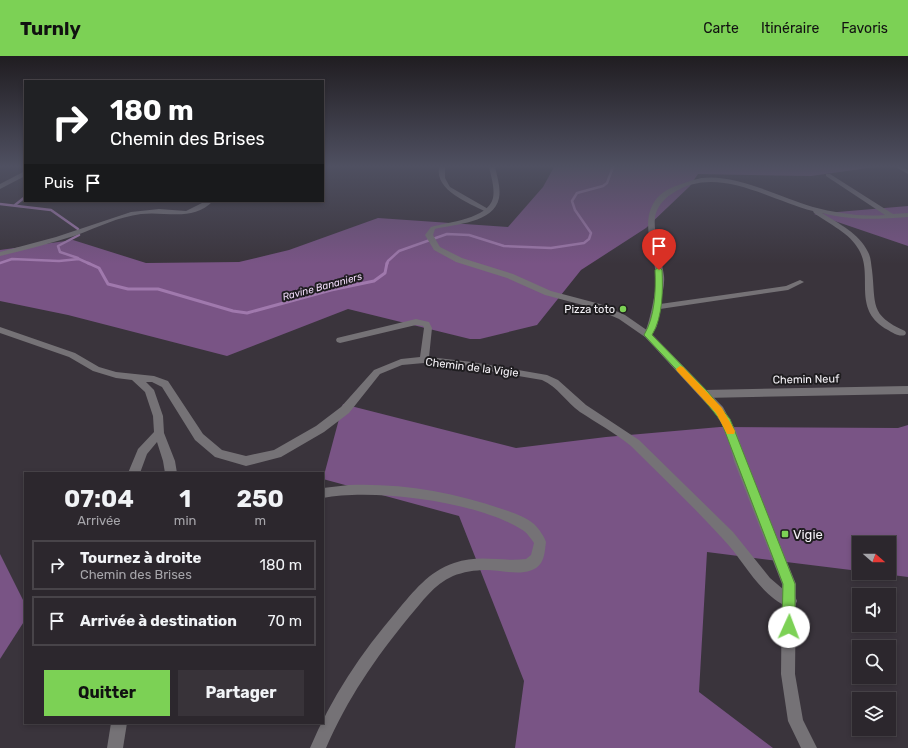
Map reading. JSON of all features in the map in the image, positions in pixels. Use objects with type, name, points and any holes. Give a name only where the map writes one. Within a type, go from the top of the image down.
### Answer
[{"type":"street","points":[[469,199],[488,210]]},
{"type":"street","points":[[495,199],[488,210],[478,216],[433,228],[429,235],[437,248],[459,260],[510,276],[548,293],[609,311],[637,326],[648,335],[719,410],[731,431],[740,461],[789,584],[790,601],[788,647],[790,689],[796,721],[809,748]]},
{"type":"street","points":[[648,335],[653,326],[660,278],[651,226],[652,213],[661,199]]},
{"type":"street","points":[[783,199],[810,208],[851,217],[868,218],[908,215]]},
{"type":"street","points":[[867,199],[893,216]]},
{"type":"street","points":[[0,254],[59,238],[134,213],[152,210],[185,214],[198,209],[208,202]]},
{"type":"street","points":[[810,208],[852,236],[860,244],[867,258],[873,313],[884,324],[902,332]]},
{"type":"street","points":[[655,307],[788,288],[800,282]]},
{"type":"street","points":[[340,340],[416,322],[422,322],[426,324],[428,328],[424,360]]},
{"type":"street","name":"Chemin de la Vigie","points":[[0,330],[72,355],[96,369],[116,375],[154,378],[165,384],[199,437],[219,454],[246,461],[277,454],[320,430],[345,410],[377,372],[401,362],[424,360],[472,365],[544,377],[555,382],[582,408],[635,443],[730,536],[765,583],[779,595],[790,601]]},
{"type":"street","points":[[134,376],[149,390],[158,416],[159,432],[169,461],[171,472]]},
{"type":"street","name":"Chemin Neuf","points":[[704,394],[908,390]]},
{"type":"street","points":[[134,472],[142,452],[159,432]]},
{"type":"street","points":[[318,748],[331,718],[370,655],[427,585],[442,574],[481,563],[526,566],[536,560],[541,550],[540,541],[534,530],[500,512],[449,498],[392,491],[338,490],[324,493]]},
{"type":"street","points":[[115,748],[119,724]]},
{"type":"shaded area","points":[[532,199],[676,199],[646,228],[581,270],[537,325],[480,339],[470,339],[348,309],[227,356],[68,315],[0,301],[0,250],[73,240],[146,263],[239,262],[289,250],[378,218],[508,227]]},
{"type":"shaded area","points":[[908,206],[908,246],[814,214]]},
{"type":"shaded area","points":[[343,404],[516,448],[606,437],[720,427],[898,428],[908,425],[908,577],[896,576],[896,536],[852,536],[852,570],[707,552],[699,692],[773,748],[515,748],[524,681],[459,516],[324,479]]},
{"type":"shaded area","points":[[0,554],[24,602],[24,622],[0,659]]},
{"type":"waterway","points":[[15,205],[22,199]]},
{"type":"waterway","name":"Ravine Bananiers","points":[[387,264],[388,261],[399,251],[447,234],[469,235],[504,246],[551,248],[584,243],[589,239],[591,233],[575,210],[572,201],[573,199]]},
{"type":"waterway","points":[[0,204],[51,210],[78,229]]},
{"type":"waterway","points":[[78,258],[60,252],[58,246],[79,235]]},
{"type":"waterway","name":"Ravine Bananiers","points":[[0,263],[12,259],[59,261],[79,259],[90,264]]},
{"type":"waterway","name":"Ravine Bananiers","points":[[88,263],[99,268],[108,284],[128,289],[158,289],[233,311],[247,313],[331,290],[374,281],[385,273],[387,263]]},
{"type":"slow traffic","points":[[680,369],[719,410],[731,431]]},
{"type":"place","name":"Pizza toto","points":[[623,309]]},
{"type":"place","name":"Vigie","points":[[785,534]]},
{"type":"route","points":[[659,270],[660,278],[653,326],[652,331],[648,335],[719,410],[731,431],[740,461],[789,584],[789,627]]}]
